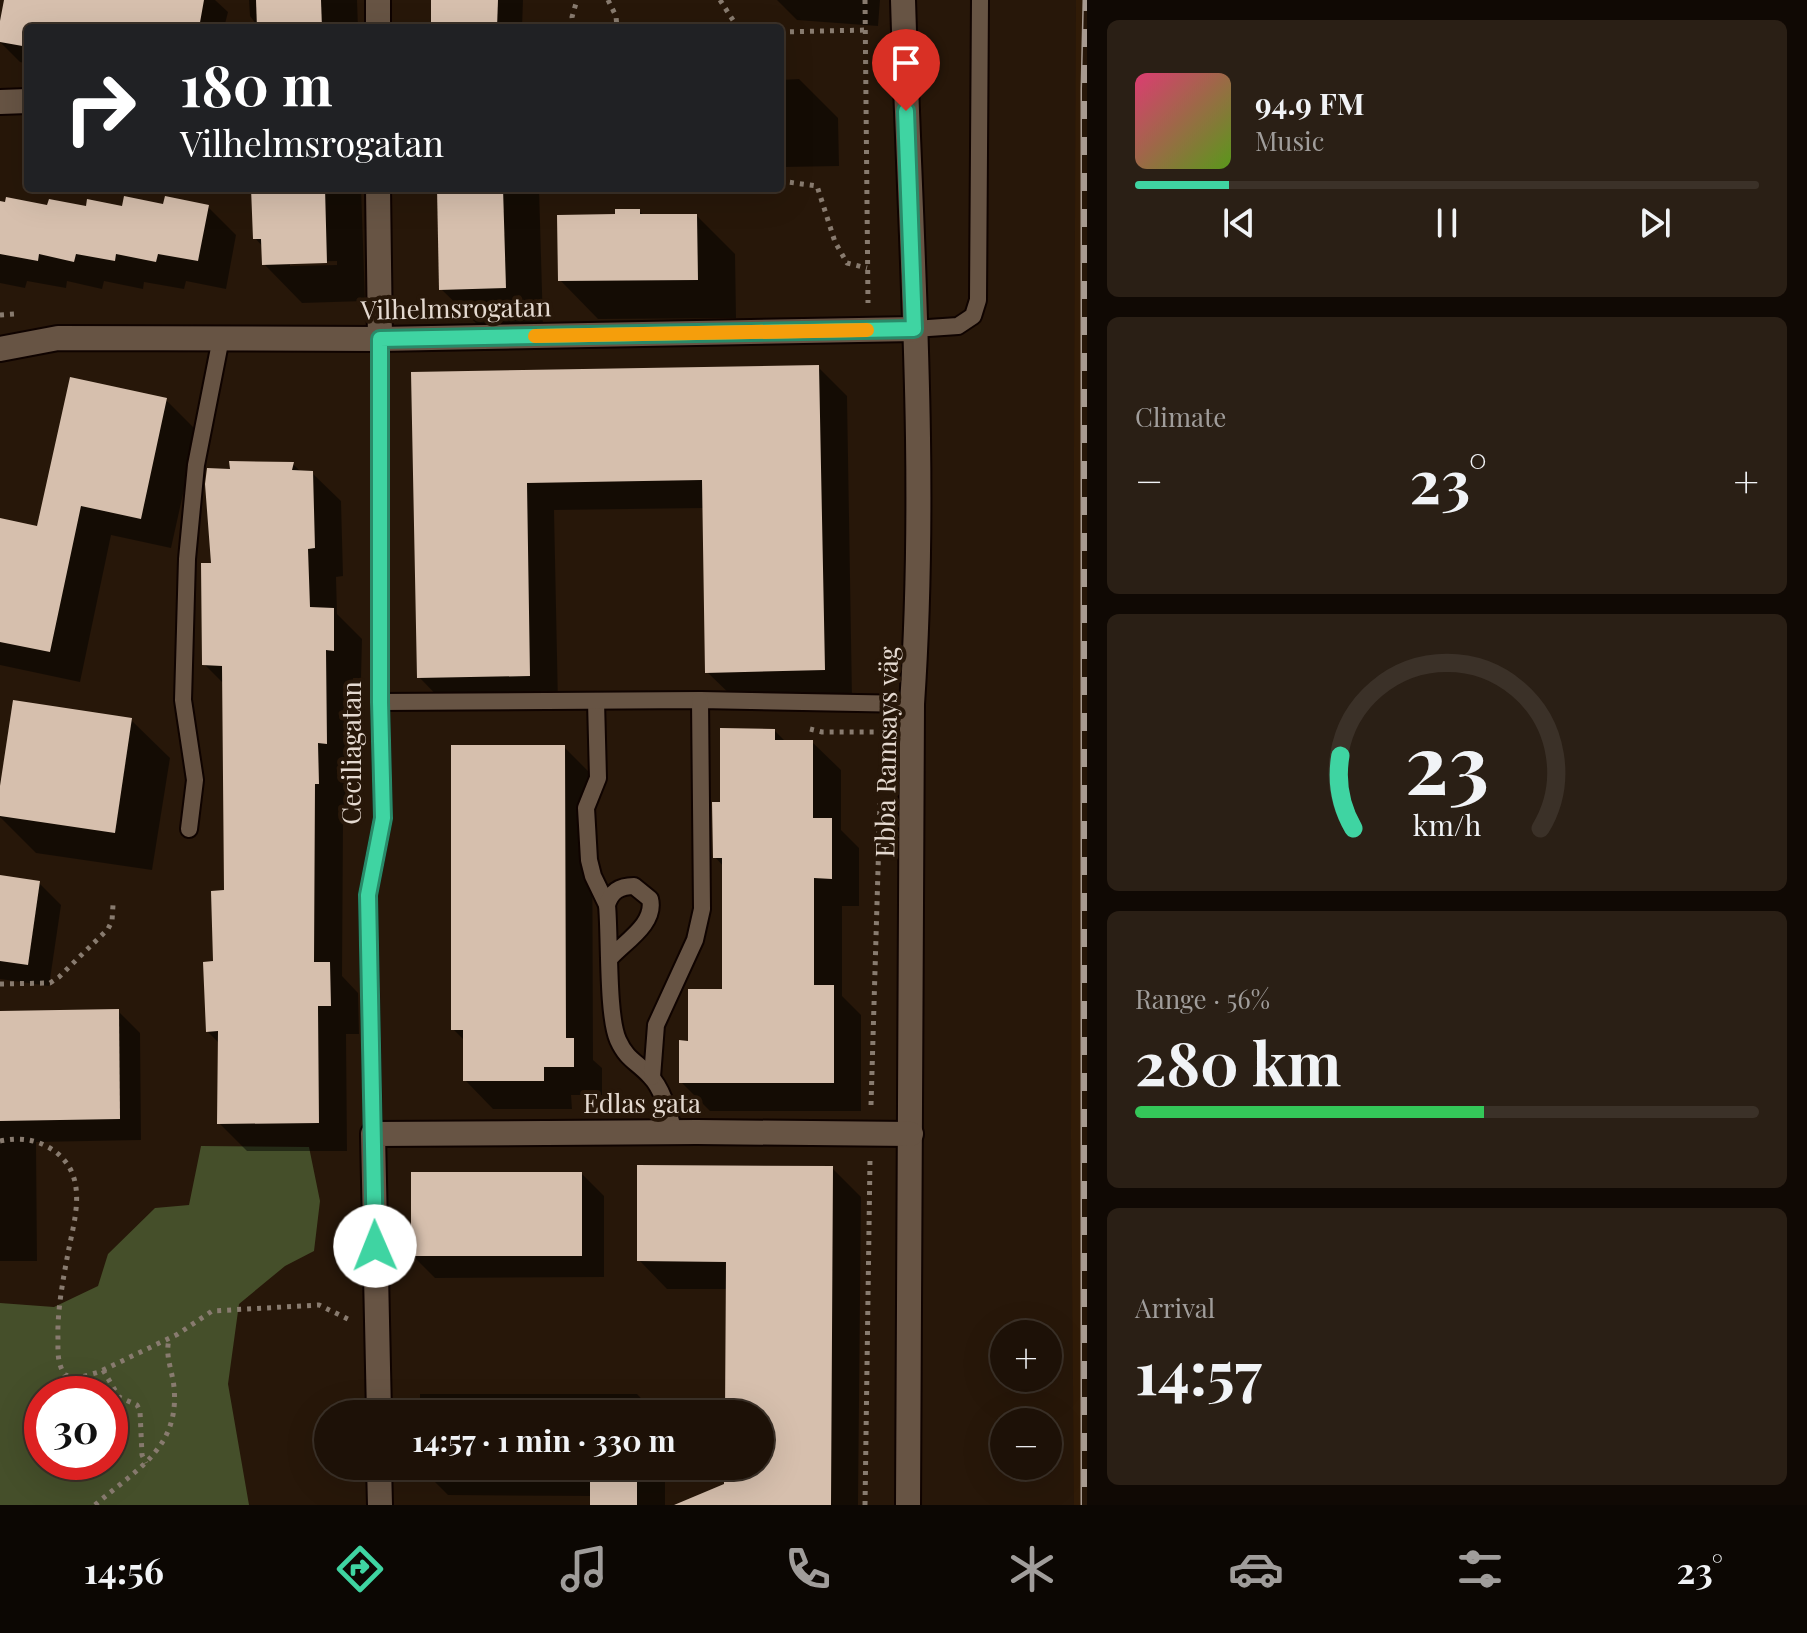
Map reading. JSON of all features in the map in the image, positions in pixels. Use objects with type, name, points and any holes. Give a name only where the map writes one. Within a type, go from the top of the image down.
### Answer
[{"type":"street","points":[[378,0],[378,24]]},
{"type":"street","name":"Ebba Ramsays väg","points":[[903,0],[914,329],[918,617],[912,704],[908,1505]]},
{"type":"street","points":[[0,102],[24,101]]},
{"type":"street","name":"Ceciliagatan","points":[[378,192],[380,339]]},
{"type":"street","name":"Vilhelmsrogatan","points":[[0,349],[58,338],[380,339],[914,329]]},
{"type":"street","name":"Ceciliagatan","points":[[373,1134],[379,1400]]},
{"type":"street","name":"Edlas gata","points":[[373,1134],[911,1134]]},
{"type":"street","points":[[379,1480],[380,1505]]},
{"type":"lane","points":[[914,329],[958,326],[973,316],[978,300],[980,0]]},
{"type":"lane","points":[[189,829],[195,780],[183,700],[187,559],[196,465],[221,338]]},
{"type":"lane","name":"Ceciliagatan","points":[[373,1134],[368,895],[383,818],[380,339]]},
{"type":"lane","points":[[380,702],[700,700],[912,704]]},
{"type":"lane","points":[[652,1077],[656,1025],[695,940],[702,909],[700,700]]},
{"type":"lane","points":[[596,701],[598,778],[586,808],[589,860],[607,905],[616,1036],[628,1059],[652,1077],[674,1132]]},
{"type":"lane","points":[[607,905],[614,892],[628,886],[641,889],[652,906],[649,919],[611,957]]},
{"type":"path","points":[[573,24],[577,0]]},
{"type":"path","points":[[608,0],[617,24]]},
{"type":"path","points":[[720,0],[735,24]]},
{"type":"path","points":[[865,0],[868,330]]},
{"type":"path","points":[[784,32],[867,30]]},
{"type":"path","points":[[784,182],[817,186],[835,242],[847,263],[867,268]]},
{"type":"path","points":[[0,984],[50,983],[59,977],[108,929],[113,905]]},
{"type":"path","points":[[870,1119],[872,1062]]},
{"type":"path","points":[[0,1141],[21,1138],[46,1146],[63,1157],[72,1173],[78,1201],[57,1329],[58,1359],[65,1375],[70,1377],[103,1370],[195,1325],[212,1311],[226,1308],[319,1305],[377,1330]]},
{"type":"path","points":[[865,1505],[870,1148]]},
{"type":"path","points":[[95,1505],[161,1448],[173,1418],[174,1386],[166,1352],[170,1338]]},
{"type":"path","points":[[103,1370],[119,1397],[137,1405],[140,1411],[142,1455],[146,1463]]},
{"type":"shaded area","points":[[1076,0],[1087,0],[1087,1505],[1074,1505],[1071,1136]]},
{"type":"green space","points":[[201,1146],[309,1147],[320,1201],[314,1251],[285,1266],[239,1304],[228,1384],[249,1505],[0,1505],[0,1303],[54,1307],[98,1286],[108,1254],[155,1208],[189,1205]]},
{"type":"building","points":[[4,0],[204,0],[200,24],[24,24],[24,46],[0,42]]},
{"type":"building","points":[[256,0],[321,0],[322,24],[257,24]]},
{"type":"building","points":[[431,0],[498,0],[497,24],[431,24]]},
{"type":"building","points":[[251,192],[325,192],[327,263],[262,265],[261,239],[253,239]]},
{"type":"building","points":[[437,192],[503,192],[506,288],[439,290]]},
{"type":"building","points":[[124,196],[163,204],[165,196],[209,205],[198,261],[158,254],[156,262],[116,254],[115,261],[76,254],[74,262],[39,254],[38,261],[0,254],[0,201],[5,202],[6,197],[47,205],[49,199],[86,206],[87,199],[122,206]]},
{"type":"building","points":[[615,209],[640,209],[640,214],[697,214],[698,280],[558,281],[557,215],[615,214]]},
{"type":"building","points":[[819,365],[825,670],[705,673],[702,480],[527,483],[530,676],[417,678],[411,372]]},
{"type":"building","points":[[70,377],[167,398],[141,519],[81,506],[50,652],[0,642],[0,518],[37,526]]},
{"type":"building","points":[[229,461],[294,462],[292,470],[313,471],[315,548],[308,549],[310,607],[334,608],[334,651],[326,650],[327,744],[318,743],[319,784],[315,784],[314,962],[330,962],[331,1006],[318,1006],[319,1123],[217,1124],[218,1031],[206,1032],[203,962],[213,961],[211,891],[224,890],[222,666],[202,665],[201,563],[211,563],[205,484],[207,468],[230,469]]},
{"type":"building","points":[[13,700],[132,718],[115,833],[0,816],[0,786]]},
{"type":"building","points":[[720,728],[775,729],[775,740],[813,740],[813,818],[832,818],[832,879],[814,878],[814,985],[834,985],[834,1083],[679,1083],[679,1040],[688,1041],[688,989],[722,989],[722,858],[713,858],[712,802],[720,802]]},
{"type":"building","points":[[451,745],[565,745],[566,1038],[574,1038],[574,1067],[544,1067],[544,1081],[463,1081],[463,1030],[451,1030]]},
{"type":"building","points":[[0,875],[40,881],[28,965],[0,961]]},
{"type":"building","points":[[119,1009],[120,1119],[0,1121],[0,1011]]},
{"type":"building","points":[[637,1165],[833,1166],[831,1505],[674,1505],[724,1484],[724,1480],[774,1480],[774,1400],[725,1400],[726,1262],[637,1261]]},
{"type":"building","points":[[411,1172],[582,1172],[582,1256],[411,1256]]},
{"type":"building","points":[[590,1480],[637,1480],[637,1505],[590,1505]]},
{"type":"railway","points":[[1085,1505],[1087,0]]},
{"type":"slow traffic","points":[[535,336],[867,330]]},
{"type":"route","points":[[375,1246],[368,895],[383,818],[380,339],[914,329],[906,111]]}]
